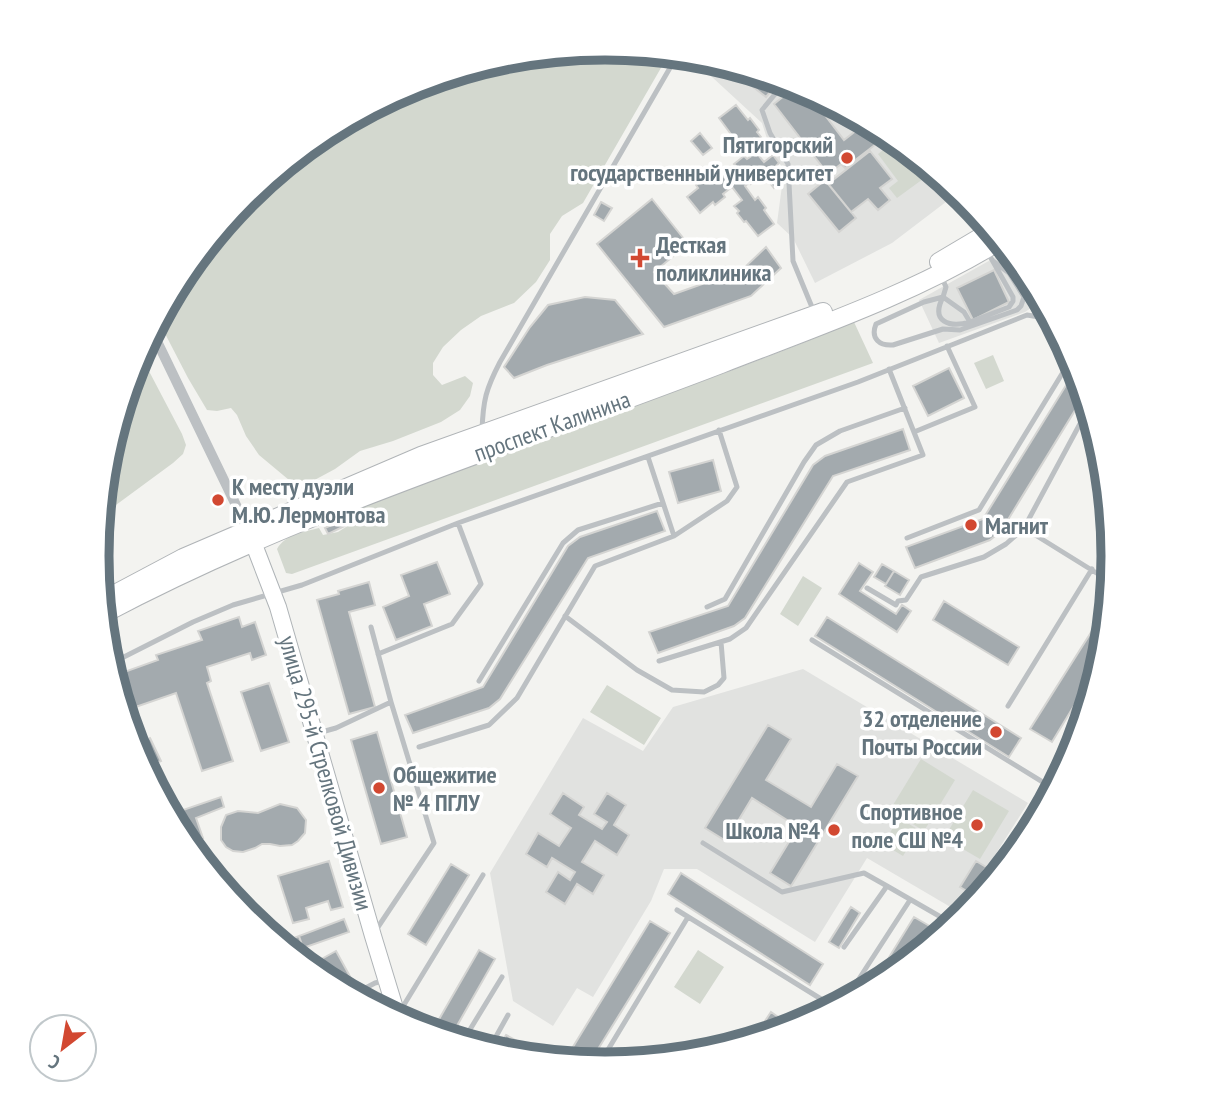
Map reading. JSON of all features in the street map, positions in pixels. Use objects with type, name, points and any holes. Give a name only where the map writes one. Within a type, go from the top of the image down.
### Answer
[{"type":"main road","name":"проспект Калинина","points":[[424,464],[482,434],[857,300],[937,263],[984,235]]},
{"type":"main road","name":"проспект Калинина","points":[[112,596],[183,558],[251,536],[424,464],[674,382],[856,312],[993,250]]},
{"type":"main road","name":"проспект Калинина","points":[[113,609],[202,565],[251,536]]},
{"type":"street","points":[[158,343],[251,536]]},
{"type":"street","name":"улица 295-й Стрелковой Дивизии","points":[[251,536],[273,594],[394,1004]]},
{"type":"lane","points":[[482,434],[482,407],[488,385],[672,64]]},
{"type":"lane","points":[[778,91],[762,110],[770,133],[788,164],[793,261],[815,315]]},
{"type":"lane","points":[[941,275],[946,287],[938,309],[945,322],[955,325],[970,322],[1009,307],[1013,301],[993,250]]},
{"type":"lane","points":[[970,322],[964,312],[943,298],[924,302],[876,324],[874,333],[878,343],[893,345],[943,329],[960,330],[1017,310],[1024,297],[993,250]]},
{"type":"lane","points":[[120,659],[193,622],[233,606],[302,585],[458,523],[858,382],[1027,315],[1040,317]]},
{"type":"lane","points":[[914,432],[975,407],[947,346]]},
{"type":"lane","points":[[659,661],[730,639],[746,628],[847,482],[923,455],[889,369]]},
{"type":"lane","points":[[907,538],[979,510],[1065,369]]},
{"type":"lane","points":[[707,607],[725,599],[816,444],[840,431],[905,408]]},
{"type":"lane","points":[[867,588],[896,605],[898,601],[906,600],[921,578],[984,556],[1006,544],[1024,528],[1082,419]]},
{"type":"lane","points":[[419,747],[489,725],[517,698],[595,566],[674,536],[727,501],[737,487],[719,430]]},
{"type":"lane","points":[[648,457],[674,536]]},
{"type":"lane","points":[[478,681],[563,542],[578,530],[663,503]]},
{"type":"lane","points":[[378,654],[452,624],[481,584],[458,523]]},
{"type":"lane","points":[[1024,528],[1101,574]]},
{"type":"lane","points":[[1008,706],[1092,569]]},
{"type":"lane","points":[[565,616],[637,670],[672,690],[704,692],[718,685],[724,678],[721,642]]},
{"type":"lane","points":[[371,627],[434,843],[373,936]]},
{"type":"lane","points":[[813,640],[1045,784]]},
{"type":"lane","points":[[315,734],[391,702]]},
{"type":"lane","points":[[703,843],[782,892],[864,873],[943,918]]},
{"type":"lane","points":[[403,1008],[484,875]]},
{"type":"lane","points":[[844,947],[887,887]]},
{"type":"lane","points":[[856,983],[910,900]]},
{"type":"lane","points":[[677,910],[824,1001]]},
{"type":"lane","points":[[607,1052],[688,917]]},
{"type":"lane","points":[[468,1032],[502,976]]},
{"type":"lane","points":[[364,989],[386,981]]},
{"type":"lane","points":[[495,1039],[508,1015]]},
{"type":"shaded area","points":[[573,61],[664,63],[583,203],[562,216],[550,234],[550,260],[536,282],[514,303],[481,316],[461,330],[443,347],[433,363],[433,375],[442,385],[465,376],[473,383],[470,396],[460,410],[441,422],[360,451],[309,483],[289,480],[259,455],[231,408],[207,410],[164,331],[176,307],[233,228],[278,183],[330,143],[416,97],[477,76]]},
{"type":"shaded area","name":"Пятигорский государственный университет","points":[[704,69],[734,76],[795,97],[854,126],[907,162],[950,199],[892,243],[815,283],[793,238],[777,223],[784,171],[769,145],[762,123]]},
{"type":"shaded area","points":[[887,147],[926,177],[897,198],[889,188],[898,181],[878,154]]},
{"type":"shaded area","points":[[1000,255],[1031,301],[1031,308],[939,343],[919,300]]},
{"type":"shaded area","points":[[854,322],[873,363],[292,574],[286,573],[277,549],[295,534],[319,528],[323,535],[338,532],[354,522],[356,511],[377,498],[676,391]]},
{"type":"shaded area","points":[[993,355],[1004,381],[986,389],[974,363]]},
{"type":"shaded area","points":[[147,367],[186,445],[183,454],[112,508],[126,427]]},
{"type":"shaded area","points":[[803,576],[822,588],[798,626],[780,614]]},
{"type":"shaded area","name":"Школа №4","points":[[803,669],[1028,803],[976,885],[953,909],[867,858],[815,942],[697,869],[664,869],[651,901],[593,997],[577,988],[553,1026],[513,1001],[490,873],[583,718],[643,751],[673,707]]},
{"type":"shaded area","points":[[607,685],[661,718],[644,745],[590,712]]},
{"type":"shaded area","points":[[921,759],[955,780],[924,831],[890,810]]},
{"type":"shaded area","name":"Спортивное поле СШ №4","points":[[973,790],[1009,811],[980,859],[944,838]]},
{"type":"shaded area","points":[[899,818],[919,830],[903,856],[883,844]]},
{"type":"shaded area","points":[[698,950],[724,967],[700,1004],[674,987]]},
{"type":"building","points":[[743,79],[773,89],[766,97]]},
{"type":"building","points":[[780,91],[820,109],[844,140],[858,129],[879,142],[845,168],[841,164],[828,174],[774,104],[784,96]]},
{"type":"building","points":[[736,105],[759,130],[757,132],[761,137],[754,142],[758,147],[754,150],[764,162],[773,155],[779,163],[776,166],[781,173],[777,177],[781,182],[774,188],[762,173],[745,186],[755,200],[758,197],[774,224],[758,236],[737,213],[739,211],[734,206],[742,200],[732,187],[723,194],[725,197],[715,205],[713,202],[700,213],[687,197],[705,178],[707,181],[720,171],[724,177],[737,167],[734,164],[744,156],[747,159],[750,157],[719,118]]},
{"type":"building","points":[[700,133],[712,148],[703,155],[691,141]]},
{"type":"building","points":[[870,151],[892,179],[880,188],[890,200],[878,210],[868,199],[851,212],[828,184]]},
{"type":"building","points":[[825,180],[856,218],[839,232],[808,194]]},
{"type":"building","name":"Десткая поликлиника","points":[[652,199],[688,244],[654,272],[674,294],[742,270],[766,247],[781,268],[751,296],[664,327],[597,244]]},
{"type":"building","points":[[601,202],[612,208],[604,221],[594,215]]},
{"type":"building","points":[[994,270],[1009,302],[973,320],[957,288]]},
{"type":"building","points":[[585,297],[615,300],[643,334],[514,378],[504,367],[548,305]]},
{"type":"building","points":[[949,368],[964,398],[928,416],[913,386]]},
{"type":"building","points":[[1069,380],[1078,405],[1001,531],[990,540],[915,568],[906,547],[983,519]]},
{"type":"building","points":[[903,429],[910,450],[833,476],[745,618],[734,626],[658,653],[649,632],[728,606],[813,465],[825,456]]},
{"type":"building","points":[[713,460],[721,491],[678,503],[669,472]]},
{"type":"building","points":[[657,511],[665,531],[588,558],[500,699],[489,708],[413,733],[405,715],[483,687],[568,546],[580,537]]},
{"type":"building","points":[[350,516],[353,522],[328,534],[325,528]]},
{"type":"building","points":[[437,562],[450,594],[424,604],[432,626],[396,640],[383,607],[409,596],[401,575]]},
{"type":"building","points":[[859,563],[873,572],[860,591],[896,614],[902,605],[911,611],[897,632],[839,594]]},
{"type":"building","points":[[882,564],[894,571],[886,584],[874,577]]},
{"type":"building","points":[[894,571],[909,580],[900,595],[885,586]]},
{"type":"building","points":[[369,582],[375,605],[349,612],[375,707],[349,714],[317,600]]},
{"type":"building","points":[[944,601],[1019,647],[1008,665],[933,620]]},
{"type":"building","points":[[239,617],[242,627],[255,622],[266,655],[252,660],[250,653],[207,667],[211,681],[207,683],[233,761],[202,771],[176,693],[134,708],[123,672],[158,660],[156,655],[202,640],[198,631]]},
{"type":"building","points":[[827,617],[1021,738],[1009,757],[815,636]]},
{"type":"building","points":[[1096,624],[1082,692],[1052,742],[1030,729]]},
{"type":"building","points":[[269,683],[289,742],[261,751],[241,692]]},
{"type":"building","points":[[768,725],[791,739],[766,780],[811,807],[837,764],[858,776],[791,886],[770,873],[798,827],[752,798],[726,841],[705,828]]},
{"type":"building","name":"Общежитие № 4 ПГЛУ","points":[[377,732],[407,837],[381,844],[351,740]]},
{"type":"building","points":[[150,738],[161,761],[156,764],[145,740]]},
{"type":"building","points":[[563,793],[584,807],[579,815],[602,829],[607,822],[594,814],[607,793],[626,805],[614,825],[629,835],[617,855],[595,841],[582,862],[604,875],[593,894],[577,884],[565,904],[546,892],[558,872],[570,880],[575,872],[552,858],[547,867],[526,854],[538,833],[559,846],[571,828],[550,814]]},
{"type":"building","points":[[221,797],[224,807],[196,818],[203,838],[199,839],[180,811]]},
{"type":"building","points":[[280,804],[297,808],[306,820],[305,833],[292,845],[262,844],[243,852],[233,851],[221,840],[221,827],[226,815],[238,811],[258,813]]},
{"type":"building","points":[[329,861],[343,907],[331,910],[328,901],[306,908],[309,919],[293,923],[278,876]]},
{"type":"building","points":[[976,861],[986,867],[969,892],[960,887]]},
{"type":"building","points":[[451,864],[469,875],[426,945],[408,934]]},
{"type":"building","points":[[681,873],[823,964],[810,985],[668,894]]},
{"type":"building","points":[[851,907],[860,913],[839,948],[829,942]]},
{"type":"building","points":[[914,917],[933,928],[907,949],[884,966]]},
{"type":"building","points":[[344,919],[349,932],[303,948],[299,936]]},
{"type":"building","points":[[650,921],[670,933],[597,1051],[571,1050]]},
{"type":"building","points":[[299,936],[303,948],[303,948],[291,939]]},
{"type":"building","points":[[479,950],[495,959],[456,1028],[438,1021]]},
{"type":"building","points":[[336,951],[352,980],[350,981],[319,960]]},
{"type":"building","points":[[771,1012],[781,1019],[765,1025],[762,1026]]},
{"type":"building","points":[[506,1035],[523,1044],[509,1042],[503,1041]]},
{"type":"place","name":"Пятигорский государственный университет","points":[[847,158]]},
{"type":"place","name":"Десткая поликлиника","points":[[640,258]]},
{"type":"place","name":"К месту дуэли М.Ю. Лермонтова","points":[[218,500]]},
{"type":"place","name":"Магнит","points":[[971,525]]},
{"type":"place","name":"32 отделение Почты России","points":[[996,732]]},
{"type":"place","name":"Общежитие № 4 ПГЛУ","points":[[379,788]]},
{"type":"place","name":"Спортивное поле СШ №4","points":[[977,825]]},
{"type":"place","name":"Школа №4","points":[[834,830]]}]
